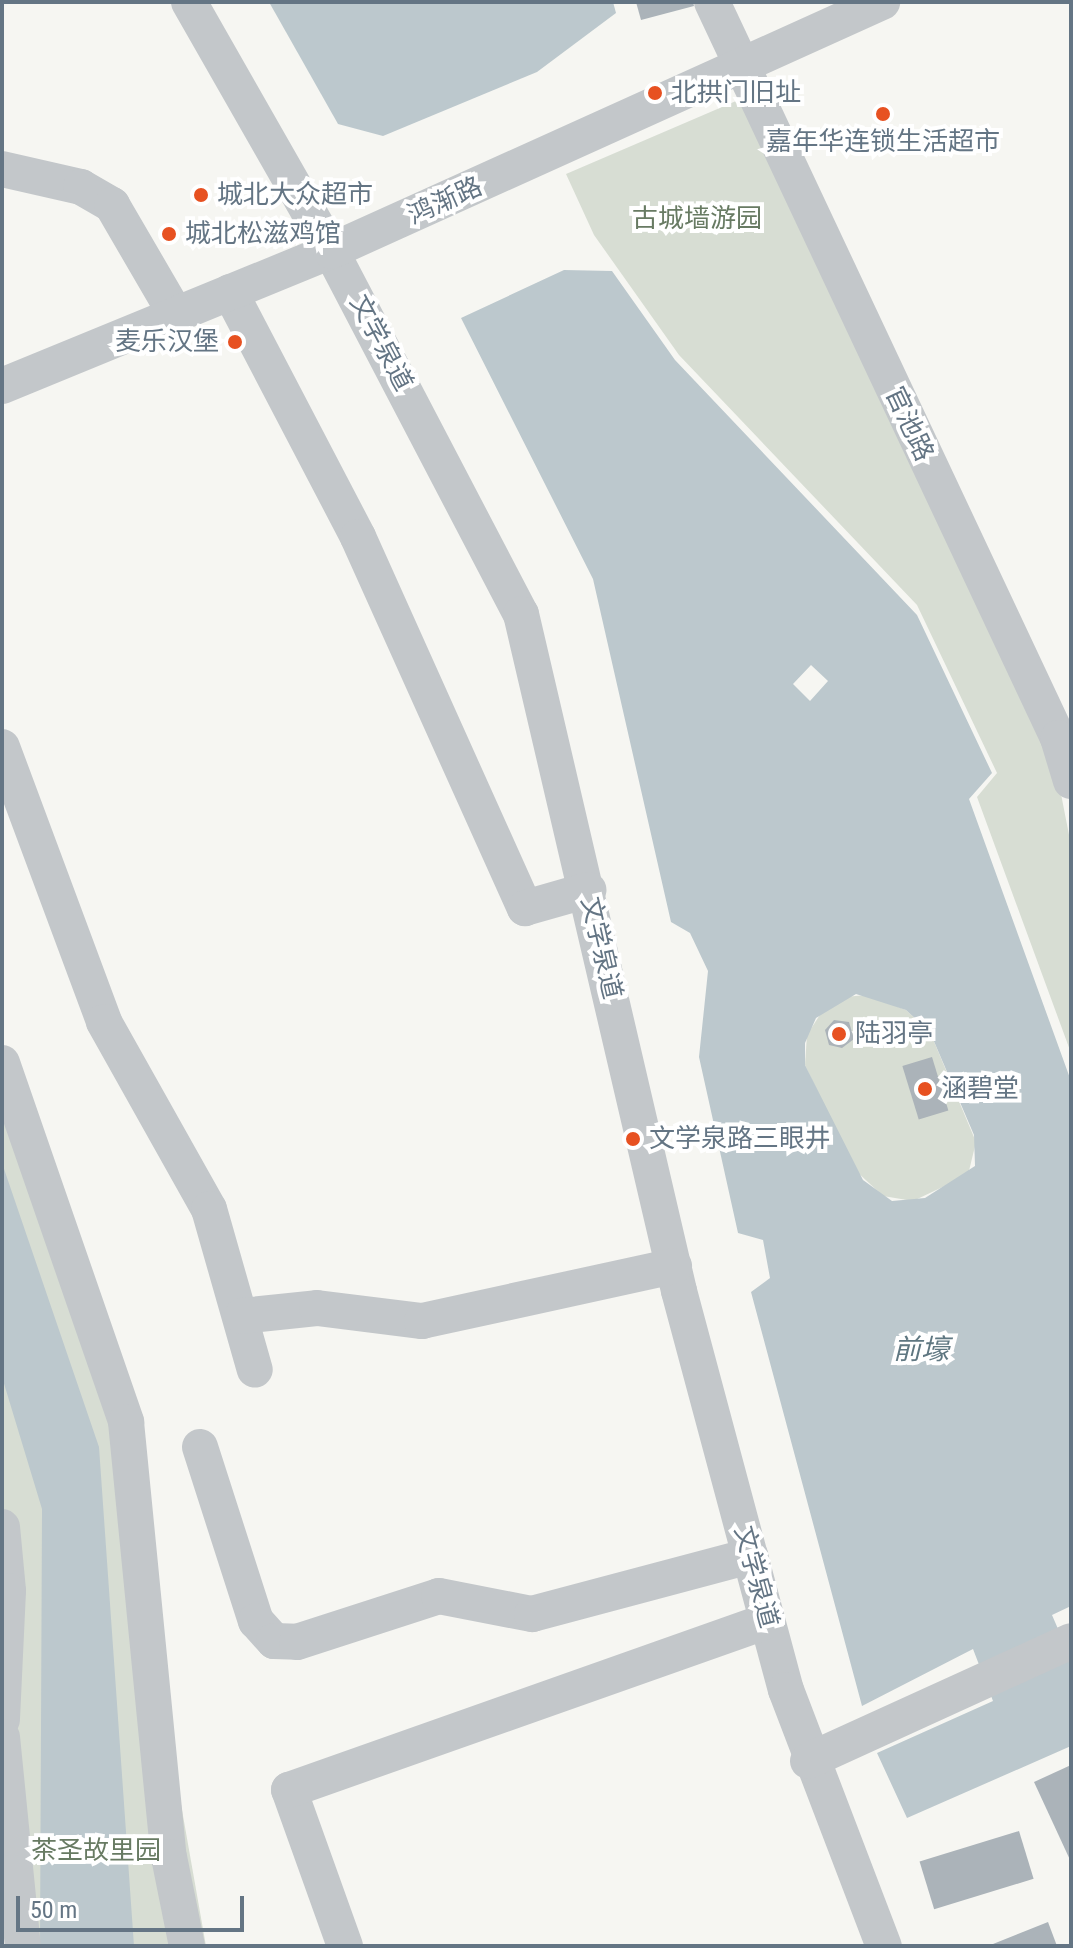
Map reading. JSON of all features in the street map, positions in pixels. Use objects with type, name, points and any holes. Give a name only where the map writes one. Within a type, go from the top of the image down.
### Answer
[{"type":"street","name":"文学泉道","points":[[189,2],[331,251],[521,614],[674,1266],[767,1621],[808,1761],[884,1946]]},
{"type":"street","name":"官池路","points":[[712,2],[1058,738],[1071,781]]},
{"type":"street","name":"鸿渐路","points":[[2,386],[331,251],[741,69],[882,2]]},
{"type":"street","points":[[2,169],[81,187],[112,205],[176,315]]},
{"type":"street","points":[[230,292],[358,537],[525,908],[588,890]]},
{"type":"street","points":[[2,747],[104,1022],[189,1166],[242,1316],[255,1370]]},
{"type":"street","points":[[2,1063],[126,1422],[169,1857],[187,1946]]},
{"type":"street","points":[[242,1316],[317,1308],[434,1319],[674,1266]]},
{"type":"street","points":[[200,1447],[256,1621],[274,1641],[297,1642],[439,1596],[532,1614],[750,1556]]},
{"type":"street","points":[[2,1527],[8,1591],[2,1720]]},
{"type":"street","points":[[345,1946],[289,1790],[767,1621]]},
{"type":"street","points":[[808,1761],[1068,1642]]},
{"type":"street","points":[[2,1737],[23,1946]]},
{"type":"green space","name":"古城墙游园","points":[[743,98],[1053,753],[1071,845],[1071,1053],[977,797],[997,773],[917,605],[679,355],[594,235],[566,174]]},
{"type":"green space","points":[[867,995],[906,1010],[930,1032],[976,1142],[968,1175],[913,1201],[883,1196],[855,1170],[805,1065],[807,1035],[823,1010],[844,997]]},
{"type":"green space","name":"茶圣故里园","points":[[2,1050],[131,1423],[164,1708],[206,1946],[11,1946],[2,1838]]},
{"type":"water","points":[[269,2],[613,2],[616,13],[537,72],[383,136],[338,124]]},
{"type":"water","name":"前壕","points":[[564,270],[612,271],[675,360],[917,615],[992,773],[969,799],[1071,1081],[1071,1606],[1052,1615],[1071,1659],[1071,1746],[907,1818],[877,1753],[993,1701],[973,1649],[862,1706],[751,1292],[770,1278],[763,1240],[738,1233],[699,1057],[708,971],[690,933],[671,922],[593,579],[461,318]],"holes":[[[811,665],[828,681],[810,701],[793,684]],[[856,994],[906,1010],[930,1032],[974,1135],[975,1166],[925,1198],[892,1201],[863,1180],[805,1065],[805,1043],[816,1018]]]},
{"type":"water","points":[[2,1163],[99,1447],[134,1946],[40,1946],[42,1509],[2,1377]]},
{"type":"building","points":[[636,2],[693,2],[694,6],[641,20]]},
{"type":"building","name":"陆羽亭","points":[[834,1020],[849,1022],[854,1039],[842,1048],[829,1045],[825,1030]]},
{"type":"building","name":"涵碧堂","points":[[932,1057],[948,1111],[919,1120],[902,1066]]},
{"type":"building","points":[[1071,1765],[1071,1862],[1034,1782]]},
{"type":"building","points":[[1019,1831],[1034,1879],[934,1909],[920,1861]]},
{"type":"building","points":[[1048,1922],[1057,1946],[988,1946]]},
{"type":"place","name":"北拱门旧址","points":[[655,93]]},
{"type":"place","name":"嘉年华连锁生活超市","points":[[883,114]]},
{"type":"place","name":"城北大众超市","points":[[201,195]]},
{"type":"place","name":"城北松滋鸡馆","points":[[169,234]]},
{"type":"place","name":"麦乐汉堡","points":[[235,342]]},
{"type":"place","name":"陆羽亭","points":[[839,1034]]},
{"type":"place","name":"涵碧堂","points":[[925,1089]]},
{"type":"place","name":"文学泉路三眼井","points":[[633,1139]]}]
